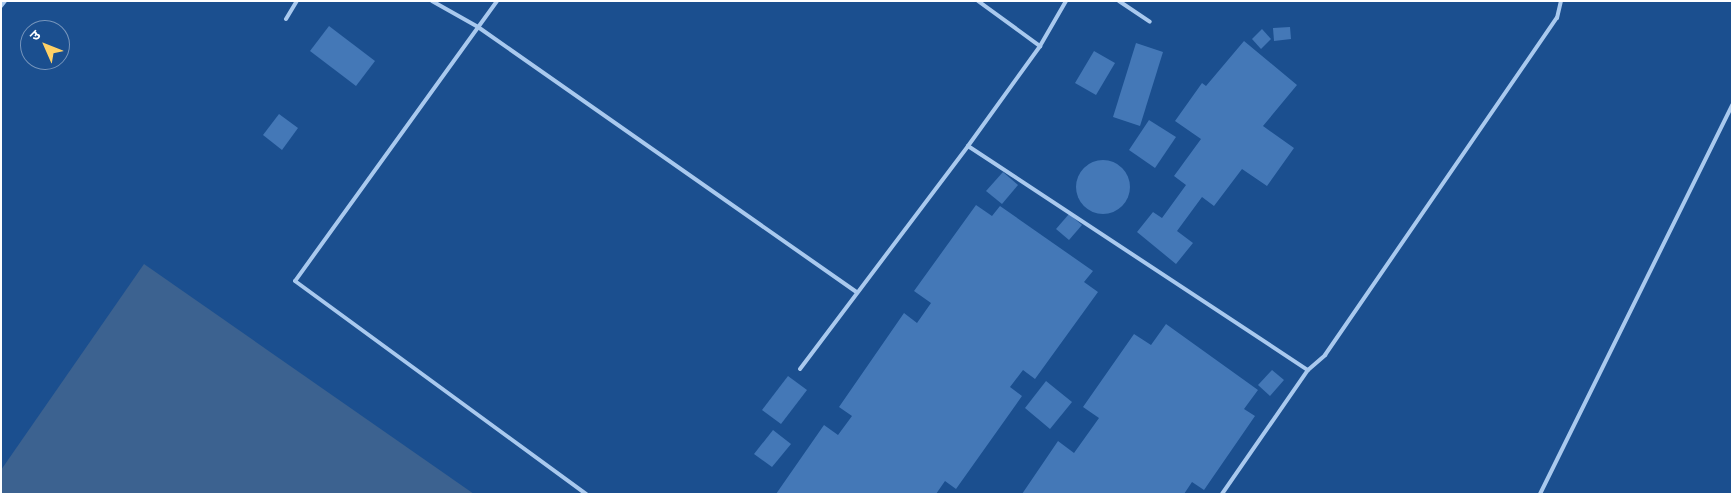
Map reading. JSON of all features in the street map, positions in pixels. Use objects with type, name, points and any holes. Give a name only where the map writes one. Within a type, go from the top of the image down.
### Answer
[{"type":"lane","points":[[1,6],[5,1]]},
{"type":"lane","points":[[286,19],[297,1]]},
{"type":"lane","points":[[432,1],[478,27],[857,292]]},
{"type":"lane","points":[[497,1],[295,281],[586,494]]},
{"type":"lane","points":[[978,1],[1040,46]]},
{"type":"lane","points":[[800,369],[968,146],[1040,46],[1066,1]]},
{"type":"lane","points":[[1119,1],[1150,22]]},
{"type":"lane","points":[[1222,494],[1308,370],[1325,355],[1557,18],[1561,1]]},
{"type":"lane","points":[[1540,494],[1732,105]]},
{"type":"lane","points":[[968,146],[1308,370]]},
{"type":"water","points":[[144,264],[474,494],[1,494],[1,470]]},
{"type":"building","points":[[329,26],[375,61],[356,86],[310,51]]},
{"type":"building","points":[[1290,27],[1291,39],[1274,41],[1273,28]]},
{"type":"building","points":[[1262,29],[1271,39],[1261,49],[1252,39]]},
{"type":"building","points":[[1244,41],[1297,85],[1263,126],[1294,148],[1267,186],[1242,169],[1214,206],[1202,197],[1177,231],[1193,243],[1176,264],[1137,232],[1153,212],[1162,218],[1186,185],[1174,176],[1201,139],[1175,121],[1202,83],[1206,86]]},
{"type":"building","points":[[1136,43],[1163,52],[1140,126],[1113,117]]},
{"type":"building","points":[[1094,51],[1115,63],[1096,95],[1075,83]]},
{"type":"building","points":[[279,114],[298,128],[282,150],[263,135]]},
{"type":"building","points":[[1149,120],[1176,137],[1155,168],[1129,150]]},
{"type":"building","points":[[1103,160],[1113,162],[1122,168],[1128,177],[1130,187],[1128,197],[1122,206],[1113,212],[1103,214],[1093,212],[1084,206],[1078,197],[1076,187],[1078,177],[1084,168],[1093,162]]},
{"type":"building","points":[[1003,172],[1018,185],[1002,204],[986,191]]},
{"type":"building","points":[[976,205],[992,216],[1000,206],[1093,271],[1084,282],[1098,292],[1035,379],[1023,370],[1010,387],[1022,396],[956,489],[945,481],[936,494],[776,494],[824,425],[838,435],[852,416],[839,407],[904,313],[917,323],[931,303],[914,291]]},
{"type":"building","points":[[1069,214],[1082,225],[1069,240],[1056,229]]},
{"type":"building","points":[[1166,324],[1258,390],[1244,409],[1255,416],[1204,490],[1192,482],[1184,494],[1022,494],[1058,441],[1074,453],[1099,418],[1083,407],[1134,334],[1151,345]]},
{"type":"building","points":[[1272,370],[1284,380],[1270,396],[1258,385]]},
{"type":"building","points":[[788,376],[807,390],[781,424],[762,410]]},
{"type":"building","points":[[1046,381],[1072,402],[1050,429],[1025,408]]},
{"type":"building","points":[[773,430],[791,444],[772,467],[754,454]]}]
